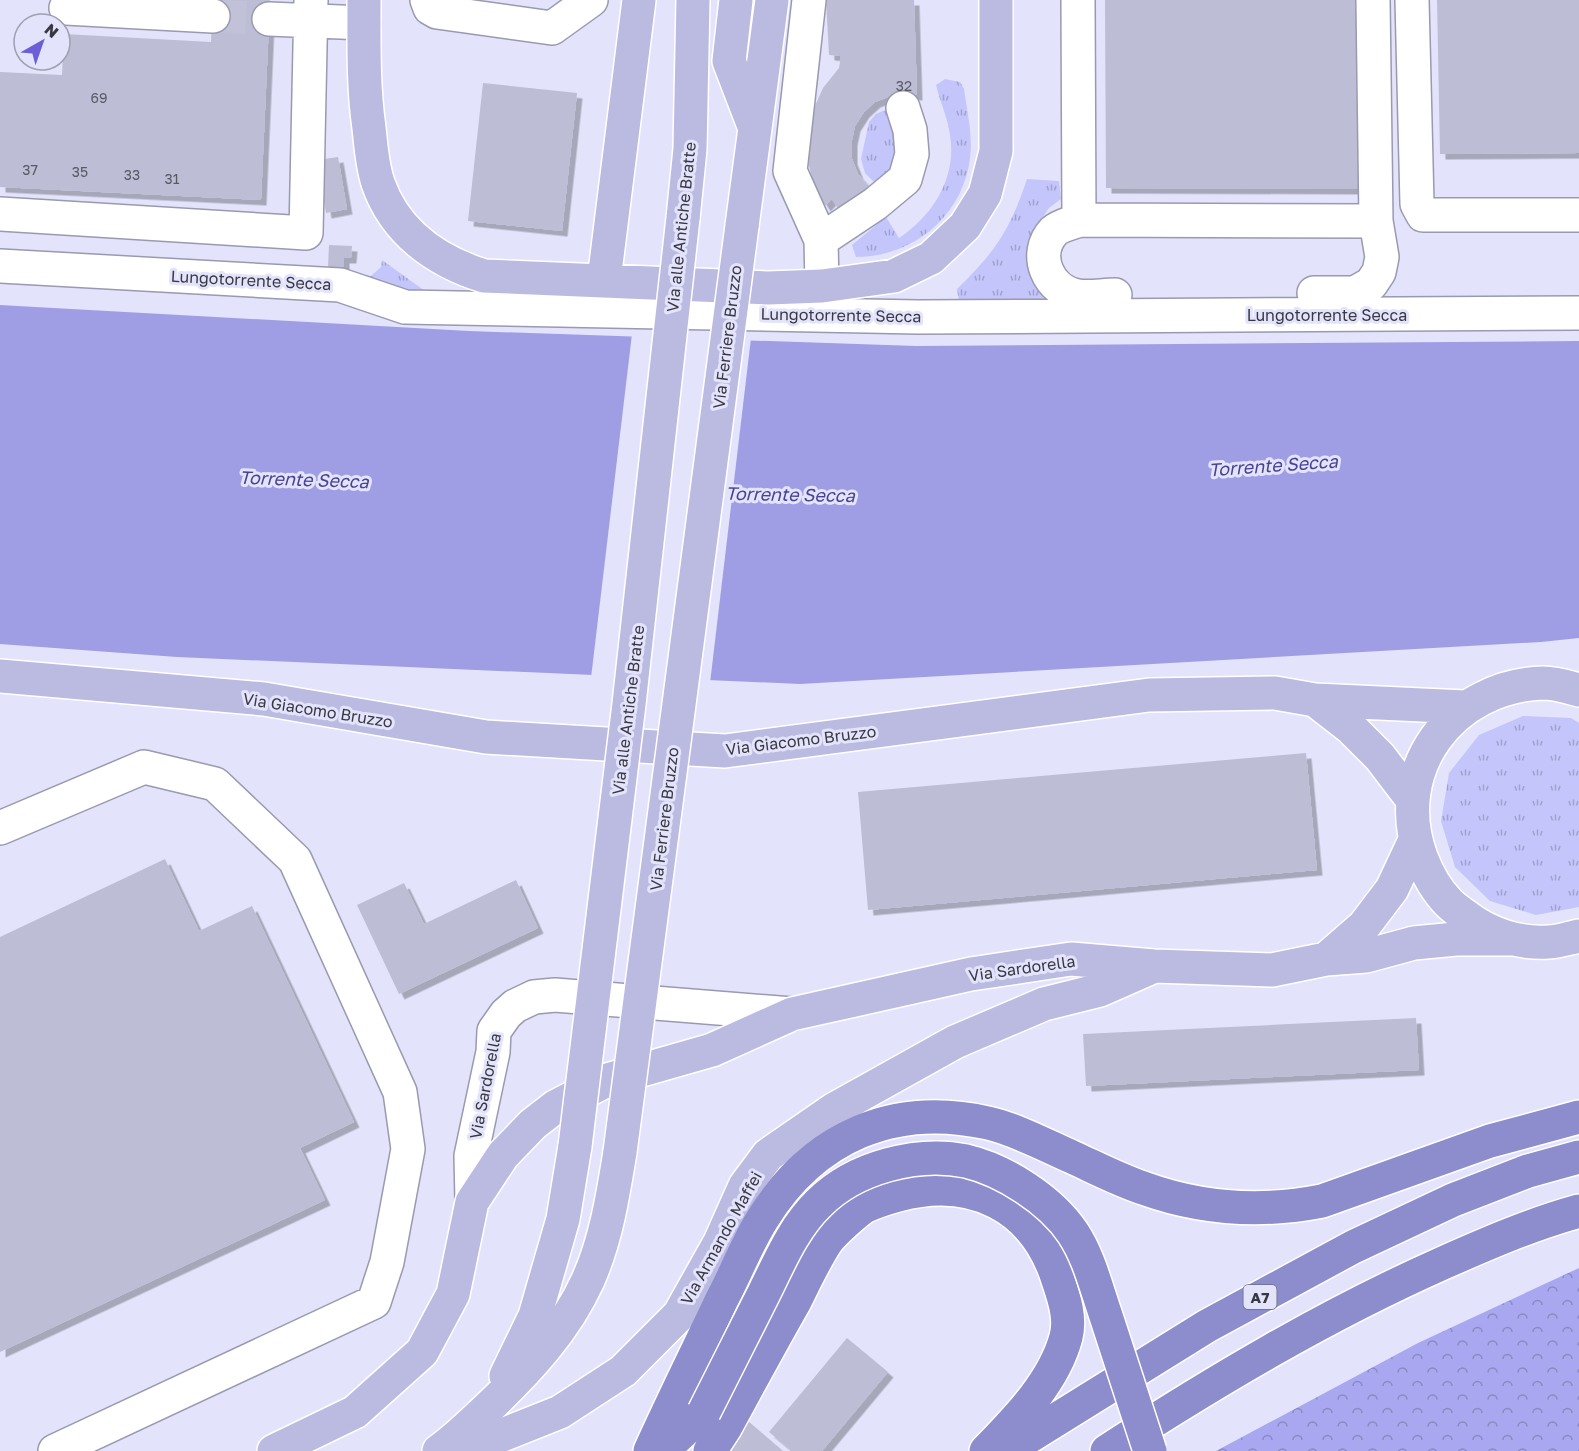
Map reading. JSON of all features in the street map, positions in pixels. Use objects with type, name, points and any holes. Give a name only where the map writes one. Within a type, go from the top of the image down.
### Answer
[{"type":"highway","points":[[650,1451],[762,1220],[778,1196],[796,1174],[817,1156],[839,1142],[873,1127],[914,1117],[943,1116],[990,1123],[1141,1188],[1179,1200],[1220,1207],[1263,1208],[1297,1206],[1322,1201],[1490,1141],[1579,1117]]},
{"type":"highway","name":"A7","points":[[1006,1451],[1207,1326],[1344,1252],[1453,1200],[1528,1171],[1579,1157]]},
{"type":"highway","points":[[662,1451],[713,1430],[792,1237],[820,1202],[854,1178],[883,1165],[916,1159],[951,1158],[983,1165],[1012,1179],[1048,1206],[1073,1233],[1088,1264],[1150,1451]]},
{"type":"highway","points":[[688,1451],[713,1430],[828,1240],[864,1208],[922,1189],[945,1189],[974,1193],[1002,1204],[1024,1220],[1039,1239],[1056,1273],[1067,1307],[1067,1335],[1057,1362],[1029,1403],[986,1451]]},
{"type":"highway","points":[[1107,1451],[1257,1358],[1407,1278],[1509,1234],[1566,1215]]},
{"type":"highway","points":[[1126,1451],[1257,1358]]},
{"type":"main road","points":[[604,280],[639,0]]},
{"type":"main road","name":"Via alle Antiche Bratte","points":[[492,1404],[536,1316],[563,1219],[575,1146],[629,704],[689,160],[693,0]]},
{"type":"main road","name":"Via Ferriere Bruzzo","points":[[439,1451],[534,1364],[562,1327],[588,1280],[608,1222],[620,1152],[772,0]]},
{"type":"main road","points":[[364,12],[365,102],[372,160],[378,182],[386,201],[410,234],[444,260],[484,276],[768,288],[822,286],[894,276],[931,258],[965,226],[985,194],[996,151],[996,0]]},
{"type":"main road","points":[[736,2],[729,61],[754,127]]},
{"type":"main road","points":[[691,112],[729,61]]},
{"type":"main road","name":"Via Giacomo Bruzzo","points":[[0,676],[264,699],[486,737],[725,751],[1149,695],[1275,693],[1315,700],[1465,707]]},
{"type":"main road","points":[[1579,690],[1545,683],[1503,689],[1465,707],[1439,733],[1421,764],[1412,800],[1415,840],[1428,874],[1449,903],[1478,926],[1512,939],[1548,942],[1579,936]]},
{"type":"main road","name":"Via Giacomo Bruzzo","points":[[1315,700],[1352,728],[1380,757],[1412,800]]},
{"type":"main road","name":"Via Sardorella","points":[[1326,959],[1364,926],[1392,889],[1415,840]]},
{"type":"main road","name":"Via Sardorella","points":[[315,1451],[326,1445],[355,1412],[423,1352],[453,1294],[472,1202],[503,1155],[533,1124],[555,1107],[607,1080],[712,1050],[792,1014],[970,974],[1071,958],[1154,966],[1272,970],[1326,959],[1366,956],[1414,943],[1456,939],[1512,939]]},
{"type":"main road","name":"Via Armando Maffei","points":[[462,1451],[560,1412],[623,1371],[679,1316],[720,1242],[746,1185],[768,1155],[833,1110],[955,1042],[1044,1004],[1100,990],[1154,966]]},
{"type":"main road","name":"Via Sardorella","points":[[274,1451],[355,1412]]},
{"type":"street","points":[[427,0],[430,8],[436,12],[552,28],[591,0]]},
{"type":"street","points":[[809,0],[790,171],[821,240],[822,286]]},
{"type":"street","points":[[1078,0],[1079,220]]},
{"type":"street","points":[[1373,0],[1376,221],[1382,256],[1379,272],[1371,284],[1355,293],[1077,296],[1057,287],[1046,272],[1044,246],[1055,230],[1079,220],[1376,221]]},
{"type":"street","points":[[1413,0],[1418,204],[1423,215],[1579,214]]},
{"type":"street","points":[[66,8],[213,16]]},
{"type":"street","points":[[269,19],[310,10],[364,12]]},
{"type":"street","points":[[0,214],[306,233],[310,10]]},
{"type":"street","points":[[821,240],[874,204],[905,179],[912,153],[910,130],[903,108]]},
{"type":"street","name":"Lungotorrente Secca","points":[[0,266],[340,285],[405,307],[918,317],[1579,313]]},
{"type":"street","points":[[0,828],[144,767],[215,784],[296,860],[400,1092],[408,1149],[387,1262],[374,1302],[55,1451]]},
{"type":"street","name":"Via Sardorella","points":[[472,1202],[471,1156],[493,1052],[494,1031],[515,1006],[534,997],[555,995],[792,1014]]},
{"type":"green space","points":[[945,79],[960,82],[964,89],[970,132],[970,158],[957,198],[946,215],[915,241],[897,250],[856,257],[852,245],[886,217],[899,238],[922,218],[940,194],[950,166],[951,151],[949,129],[936,85]]},
{"type":"green space","points":[[885,110],[895,119],[899,132],[893,169],[886,180],[875,183],[865,173],[861,159],[869,122],[876,114]]},
{"type":"green space","points":[[1027,179],[1059,181],[1061,199],[1049,208],[1034,236],[1055,300],[959,301],[957,289],[982,263],[1000,239],[1014,213]]},
{"type":"green space","points":[[382,260],[425,291],[431,299],[344,272],[371,276],[381,267]]},
{"type":"green space","points":[[1523,716],[1571,718],[1579,723],[1579,907],[1536,915],[1490,901],[1455,867],[1441,821],[1449,773],[1479,735]]},
{"type":"green space","points":[[1579,1268],[1579,1451],[1216,1451],[1418,1343]]},
{"type":"water","name":"Torrente Secca","points":[[0,305],[469,331],[916,346],[1579,341],[1579,638],[800,684],[177,657],[0,644]]},
{"type":"pier","points":[[632,334],[751,338],[710,683],[591,678]]},
{"type":"building","points":[[213,0],[270,0],[261,200],[0,187],[0,72],[62,75],[62,72],[72,72],[72,34],[211,42]]},
{"type":"building","points":[[826,0],[914,0],[917,95],[896,94],[875,102],[864,112],[855,126],[852,159],[858,174],[872,190],[842,215],[832,199],[825,206],[815,189],[807,158],[810,117],[823,88],[839,68],[841,56],[829,55]]},
{"type":"building","points":[[1105,0],[1362,0],[1362,189],[1106,188]]},
{"type":"building","points":[[1437,0],[1579,0],[1579,153],[1440,154]]},
{"type":"building","points":[[483,83],[577,93],[562,231],[468,221]]},
{"type":"building","points":[[338,157],[347,209],[326,213],[317,160]]},
{"type":"building","points":[[329,245],[352,246],[351,258],[344,258],[344,267],[328,267]]},
{"type":"building","points":[[1306,753],[1317,870],[868,910],[858,792]]},
{"type":"building","points":[[165,859],[199,931],[252,906],[354,1122],[300,1148],[325,1200],[0,1352],[0,937]]},
{"type":"building","points":[[516,880],[538,928],[399,994],[357,905],[404,883],[424,924]]},
{"type":"building","points":[[1416,1018],[1419,1070],[1086,1086],[1083,1034]]},
{"type":"building","points":[[847,1338],[888,1372],[822,1451],[792,1451],[769,1432]]},
{"type":"building","points":[[748,1421],[783,1451],[724,1451]]},
{"type":"tunnel","points":[[213,16],[269,19]]}]
